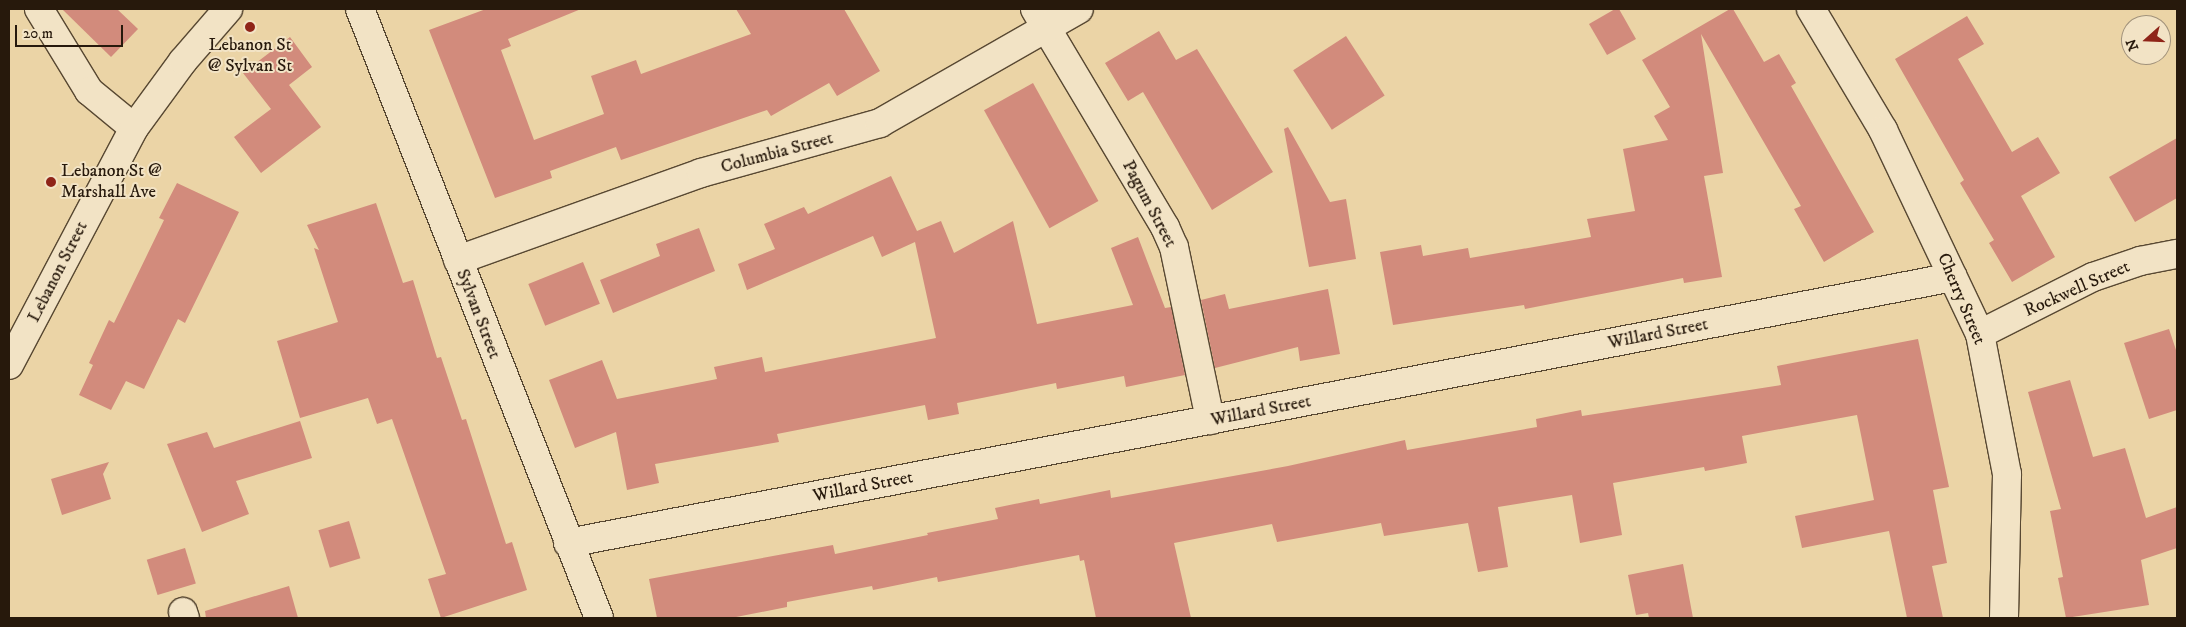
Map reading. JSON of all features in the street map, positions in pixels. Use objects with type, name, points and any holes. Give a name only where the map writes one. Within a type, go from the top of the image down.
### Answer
[{"type":"street","points":[[39,9],[89,91],[134,128]]},
{"type":"street","name":"Lebanon Street","points":[[9,365],[134,128],[183,61],[228,9]]},
{"type":"street","name":"Sylvan Street","points":[[360,9],[599,618]]},
{"type":"street","name":"Columbia Street","points":[[458,260],[701,174],[880,123],[1041,18],[1079,9]]},
{"type":"street","name":"Cherry Street","points":[[1811,9],[1883,130],[1980,334],[2008,474],[2004,618]]},
{"type":"street","name":"Pagum Street","points":[[1041,18],[1171,240],[1210,420]]},
{"type":"street","name":"Rockwell Street","points":[[1980,334],[2093,277],[2140,261],[2177,254]]},
{"type":"street","name":"Willard Street","points":[[568,543],[1953,277]]},
{"type":"building","points":[[62,9],[117,9],[138,29],[111,57]]},
{"type":"building","points":[[486,9],[581,9],[508,39],[511,46],[501,50],[534,140],[604,114],[591,76],[636,60],[641,74],[751,34],[736,9],[844,9],[880,71],[837,96],[829,83],[771,116],[767,110],[621,160],[616,147],[550,171],[552,178],[495,198],[429,30]]},
{"type":"building","points":[[1615,9],[1619,9],[1636,39],[1607,55],[1589,24]]},
{"type":"building","points":[[1733,9],[1764,62],[1779,54],[1796,83],[1791,86],[1874,232],[1824,262],[1794,209],[1801,206],[1701,34],[1723,173],[1704,176],[1722,277],[1684,283],[1683,278],[1525,309],[1524,305],[1393,325],[1380,252],[1421,245],[1423,256],[1468,248],[1470,258],[1591,237],[1587,219],[1635,211],[1623,149],[1668,140],[1654,116],[1670,107],[1642,60]]},
{"type":"building","points":[[1967,16],[1984,44],[1958,59],[2012,152],[2038,137],[2060,173],[2021,196],[2055,257],[2012,282],[1989,243],[1994,240],[1960,183],[1964,180],[1895,59]]},
{"type":"building","points":[[1159,31],[1176,60],[1197,49],[1273,172],[1212,210],[1143,92],[1128,101],[1105,63]]},
{"type":"building","points":[[1346,36],[1385,96],[1332,130],[1293,70]]},
{"type":"building","points":[[290,37],[312,67],[289,85],[321,127],[261,173],[234,137],[271,109],[243,73]]},
{"type":"building","points":[[1033,83],[1098,201],[1049,228],[984,110]]},
{"type":"building","points":[[1288,127],[1330,202],[1346,199],[1356,259],[1309,267],[1284,129]]},
{"type":"building","points":[[2177,138],[2177,198],[2135,222],[2109,177]]},
{"type":"building","points":[[891,176],[917,231],[941,221],[954,253],[1013,221],[1037,324],[1133,305],[1111,248],[1138,237],[1165,308],[1171,307],[1185,375],[1126,387],[1124,376],[1057,389],[1056,383],[957,403],[959,414],[928,420],[925,405],[777,434],[779,442],[655,464],[659,483],[627,490],[616,432],[575,448],[549,380],[602,360],[617,399],[717,379],[714,367],[762,357],[765,372],[936,338],[915,242],[882,257],[873,236],[747,290],[738,264],[775,249],[764,224],[804,207],[808,214]]},
{"type":"building","points":[[177,183],[239,212],[185,323],[178,319],[144,389],[126,381],[111,410],[79,395],[93,365],[89,363],[109,320],[114,323],[164,220],[159,218]]},
{"type":"building","points":[[376,203],[403,283],[413,280],[437,358],[441,357],[462,420],[466,419],[506,544],[512,542],[527,590],[441,618],[428,579],[446,574],[392,419],[377,424],[368,398],[300,418],[277,341],[338,322],[314,248],[319,250],[307,225]]},
{"type":"building","points":[[699,228],[715,271],[613,313],[600,280],[660,256],[656,244]]},
{"type":"building","points":[[583,262],[600,304],[545,326],[528,284]]},
{"type":"building","points":[[1328,289],[1340,354],[1300,361],[1298,347],[1215,368],[1201,300],[1225,294],[1229,309]]},
{"type":"building","points":[[2169,329],[2177,353],[2177,410],[2149,419],[2124,343]]},
{"type":"building","points":[[1918,339],[1949,487],[1933,490],[1947,563],[1932,566],[1943,618],[1907,618],[1889,531],[1802,548],[1795,516],[1874,500],[1857,415],[1742,436],[1747,463],[1705,471],[1704,467],[1613,483],[1622,535],[1580,543],[1572,495],[1498,507],[1508,567],[1478,572],[1468,523],[1384,536],[1381,523],[1277,542],[1272,524],[1174,543],[1191,618],[1096,618],[1084,560],[1080,561],[1079,555],[938,582],[937,577],[873,590],[872,586],[787,602],[787,607],[731,618],[657,618],[649,579],[833,545],[835,554],[928,535],[927,533],[998,519],[995,508],[1039,499],[1040,504],[1110,490],[1111,498],[1288,466],[1405,440],[1407,450],[1537,427],[1536,419],[1581,410],[1582,416],[1781,385],[1777,366]]},
{"type":"building","points":[[2070,380],[2093,457],[2125,448],[2146,518],[2177,507],[2177,548],[2141,560],[2149,605],[2066,618],[2058,578],[2063,577],[2050,511],[2061,509],[2028,392]]},
{"type":"building","points":[[300,421],[312,458],[236,481],[249,514],[202,532],[167,444],[207,432],[214,448]]},
{"type":"building","points":[[109,462],[103,474],[111,499],[62,515],[51,479]]},
{"type":"building","points":[[349,521],[360,558],[330,568],[318,530]]},
{"type":"building","points":[[185,548],[196,583],[158,595],[147,560]]},
{"type":"building","points":[[1683,564],[1693,618],[1649,618],[1648,613],[1636,615],[1628,575]]},
{"type":"building","points":[[289,586],[298,618],[206,618],[205,611]]},
{"type":"place","name":"Lebanon St @ Sylvan St","points":[[250,27]]},
{"type":"place","name":"Lebanon St @ Marshall Ave","points":[[51,182]]}]
